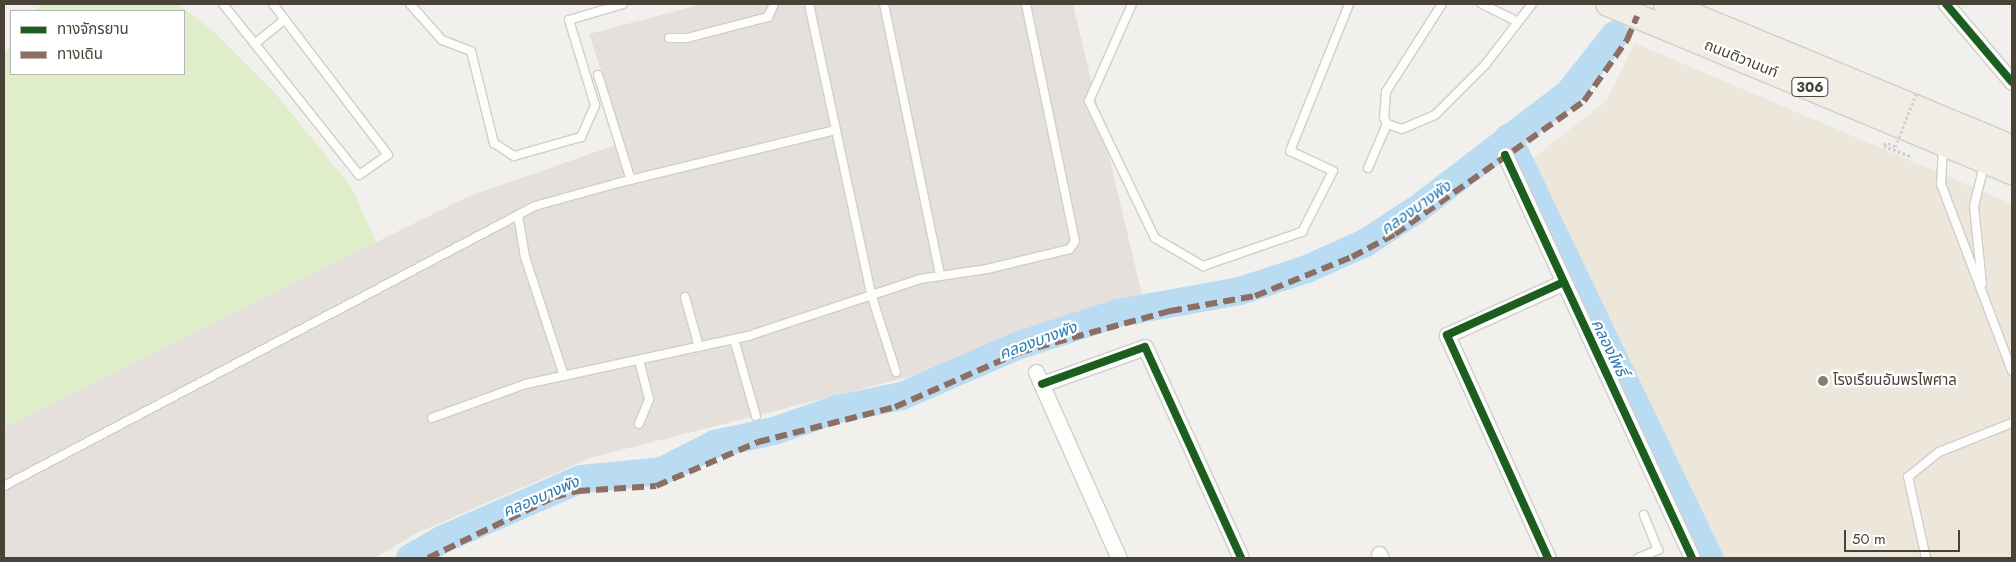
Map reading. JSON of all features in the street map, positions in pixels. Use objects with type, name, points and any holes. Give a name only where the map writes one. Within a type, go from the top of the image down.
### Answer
[{"type":"main road","name":"ถนนติวานนท์","points":[[1608,4],[2012,172]]},
{"type":"main road","name":"ถนนติวานนท์","points":[[1666,4],[2012,147]]},
{"type":"street","points":[[1946,4],[2012,82]]},
{"type":"street","points":[[1505,155],[1692,558]]},
{"type":"street","points":[[1548,558],[1447,336],[1564,282]]},
{"type":"street","points":[[1119,558],[1039,378],[1144,347],[1241,558]]},
{"type":"lane","points":[[223,4],[257,42],[360,175],[388,156],[283,21],[273,4]]},
{"type":"lane","points":[[410,4],[442,40],[471,51],[494,143],[514,156],[580,137],[594,104],[569,20],[623,4]]},
{"type":"lane","points":[[669,38],[687,38],[768,17],[774,4]]},
{"type":"lane","points":[[809,4],[871,294],[896,372]]},
{"type":"lane","points":[[884,4],[940,275]]},
{"type":"lane","points":[[432,418],[526,384],[734,339],[871,294],[940,275],[987,269],[1070,249],[1075,241],[1026,4]]},
{"type":"lane","points":[[1132,4],[1089,101],[1155,238],[1203,266],[1302,232],[1333,171],[1290,151],[1348,4]]},
{"type":"lane","points":[[1368,168],[1387,124],[1386,92],[1442,4]]},
{"type":"lane","points":[[1482,4],[1518,22]]},
{"type":"lane","points":[[1387,124],[1402,129],[1435,115],[1484,64],[1532,4]]},
{"type":"lane","points":[[257,42],[283,21]]},
{"type":"lane","points":[[598,75],[631,180]]},
{"type":"lane","points":[[4,486],[535,206],[631,180],[836,130]]},
{"type":"lane","points":[[1943,142],[1941,184],[2012,371]]},
{"type":"lane","points":[[1983,294],[1974,206],[1986,160]]},
{"type":"lane","points":[[518,215],[525,257],[564,376]]},
{"type":"lane","points":[[684,297],[699,347]]},
{"type":"lane","points":[[734,339],[756,416]]},
{"type":"lane","points":[[639,360],[649,399],[639,424]]},
{"type":"lane","points":[[1926,558],[1908,477],[1939,452],[2012,423]]},
{"type":"lane","points":[[1638,558],[1658,550],[1644,515]]},
{"type":"path","points":[[1912,157],[1884,146],[1895,147],[1917,92]]},
{"type":"shaded area","points":[[703,4],[1073,4],[1143,299],[940,369],[593,457],[417,533],[375,558],[4,558],[4,428],[467,197],[624,142],[589,34]]},
{"type":"shaded area","name":"โรงเรียนอัมพรไพศาล","points":[[1635,43],[2012,204],[2012,558],[1714,558],[1532,159],[1606,101]]},
{"type":"green space","points":[[41,4],[178,4],[213,31],[276,94],[352,188],[376,242],[4,428],[4,54],[10,45],[10,75],[185,75],[185,10],[37,10]]},
{"type":"waterway","name":"คลองบางพัง","points":[[410,558],[443,539],[581,479],[662,471],[715,444],[774,431],[838,409],[902,396],[1017,346],[1118,313],[1240,291],[1307,269],[1365,243],[1416,210],[1569,93],[1615,35]]},
{"type":"waterway","name":"คลองโพธิ์","points":[[1508,138],[1709,558]]},
{"type":"marked path","points":[[428,558],[554,497],[578,491],[656,486],[758,442],[895,407],[1020,352],[1170,311],[1255,296],[1352,257],[1395,234],[1584,101],[1627,40],[1637,16]]},
{"type":"cycle path","points":[[1946,4],[2012,82]]},
{"type":"cycle path","points":[[1505,155],[1692,558]]},
{"type":"cycle path","points":[[1548,558],[1447,335],[1564,282]]},
{"type":"cycle path","points":[[1042,384],[1145,347],[1241,558]]},
{"type":"place","name":"โรงเรียนอัมพรไพศาล","points":[[1823,381]]}]
